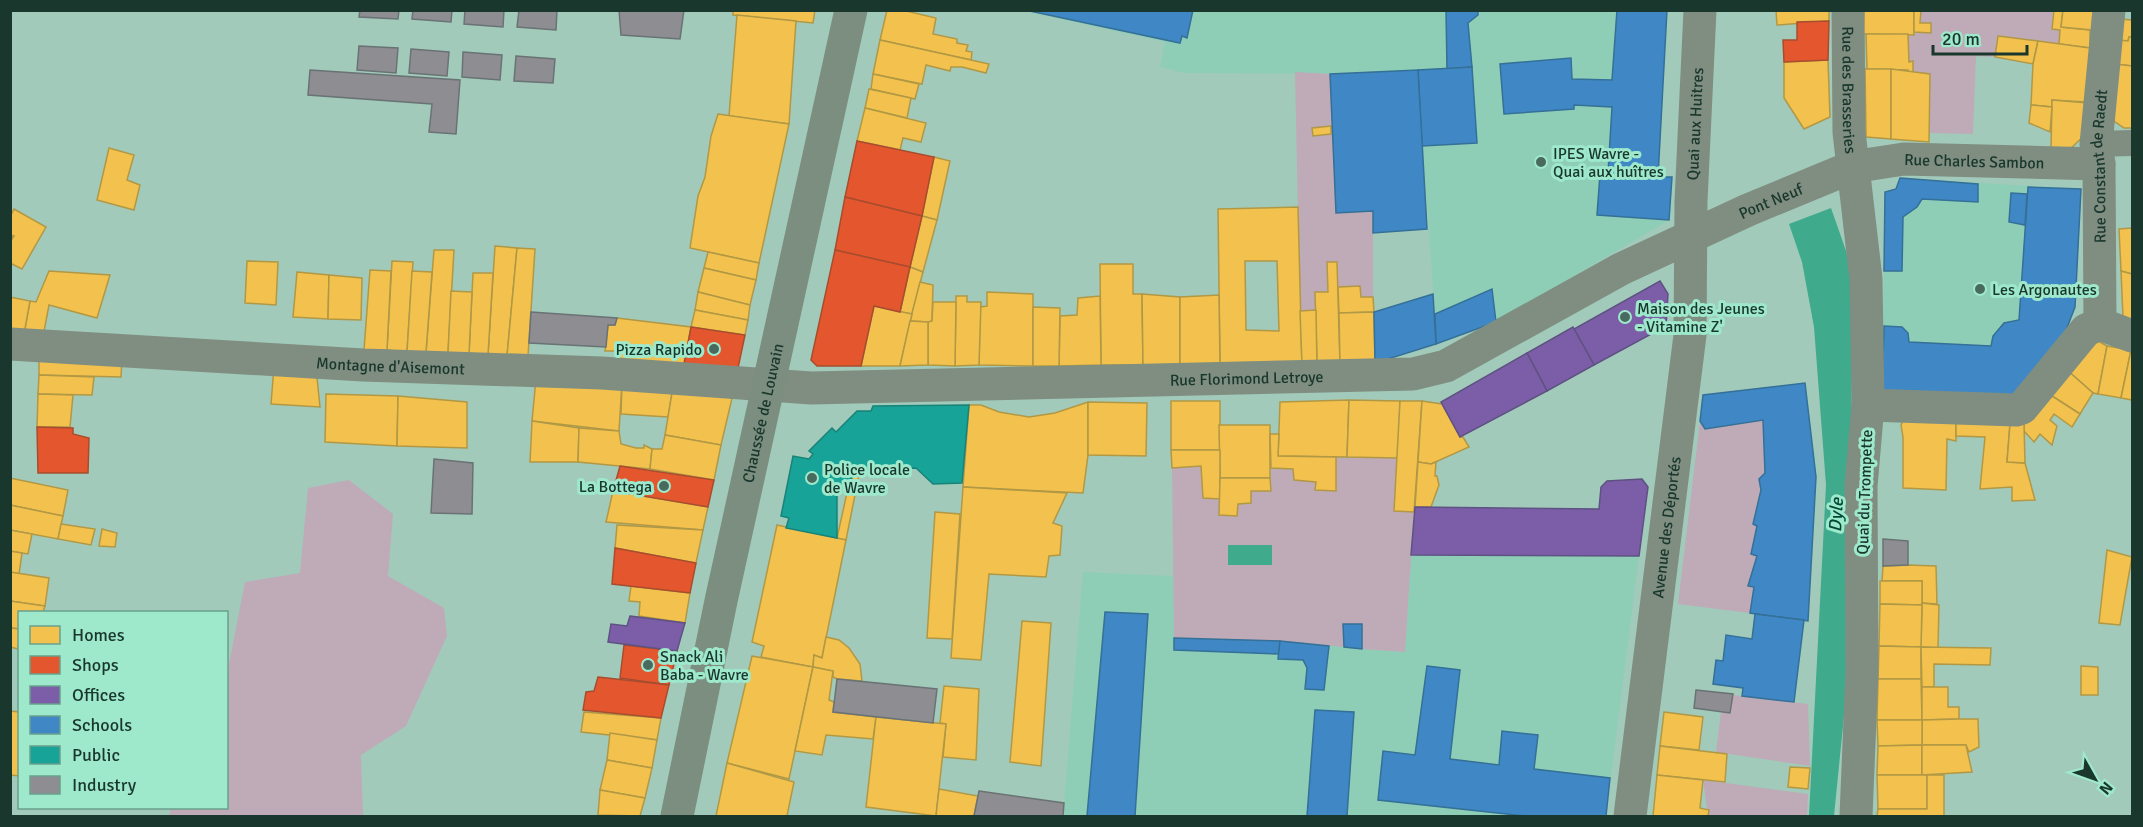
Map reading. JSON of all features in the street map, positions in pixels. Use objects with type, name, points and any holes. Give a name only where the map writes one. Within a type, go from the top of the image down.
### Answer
[{"type":"main road","name":"Chaussée de Louvain","points":[[677,816],[721,601],[851,10]]},
{"type":"street","name":"Quai aux Huitres","points":[[1691,237],[1700,10]]},
{"type":"street","name":"Rue des Brasseries","points":[[1848,10],[1852,167]]},
{"type":"street","name":"Rue Constant de Raedt","points":[[2100,324],[2098,154],[2109,10]]},
{"type":"street","name":"Rue Charles Sambon","points":[[1852,167],[1882,160],[2098,154],[2133,143]]},
{"type":"street","name":"Pont Neuf","points":[[1691,237],[1852,167]]},
{"type":"street","name":"Quai du Trompette","points":[[1852,167],[1866,279],[1868,405],[1861,486],[1862,671],[1856,816]]},
{"type":"street","name":"Rue Florimond Letroye","points":[[770,385],[811,388],[1413,374],[1446,366],[1621,269],[1691,237]]},
{"type":"street","name":"Avenue des Déportés","points":[[1630,816],[1690,335],[1691,237]]},
{"type":"street","points":[[1868,405],[2022,408],[2086,330],[2100,324],[2133,336]]},
{"type":"street","name":"Montagne d'Aisemont","points":[[10,344],[363,365],[602,373],[770,385]]},
{"type":"shaded area","points":[[1921,10],[2054,11],[2053,29],[2060,30],[2059,44],[1998,37],[1995,57],[1976,56],[1973,134],[1930,133],[1930,75],[1913,73],[1913,62],[1909,62],[1908,34],[1931,32],[1931,23],[1920,23]]},
{"type":"shaded area","name":"IPES Wavre - Quai aux huîtres","points":[[1025,11],[1667,11],[1658,177],[1672,177],[1669,220],[1496,322],[1492,289],[1435,314],[1417,70],[1330,74],[1185,73],[1160,67],[1165,42]]},
{"type":"shaded area","points":[[1295,72],[1330,74],[1336,213],[1373,211],[1373,297],[1361,297],[1360,286],[1338,287],[1337,262],[1327,262],[1328,292],[1315,292],[1316,310],[1300,311]]},
{"type":"shaded area","name":"Les Argonautes","points":[[1900,178],[2081,189],[2075,307],[2056,356],[1882,395],[1885,192],[1896,189]]},
{"type":"shaded area","points":[[1763,420],[1765,473],[1759,479],[1761,490],[1753,524],[1757,526],[1751,554],[1757,556],[1748,585],[1754,587],[1750,613],[1678,604],[1700,421],[1705,429]]},
{"type":"shaded area","points":[[1336,457],[1398,458],[1414,512],[1405,652],[1362,649],[1362,624],[1343,624],[1344,647],[1280,641],[1174,638],[1172,468],[1201,466],[1203,498],[1220,499],[1219,515],[1237,516],[1238,504],[1251,491],[1271,491],[1271,468],[1293,469],[1316,482],[1315,490],[1335,491]]},
{"type":"shaded area","points":[[349,480],[393,514],[388,576],[444,608],[447,636],[406,726],[361,755],[363,816],[169,816],[171,809],[228,809],[228,669],[245,582],[300,573],[308,488]]},
{"type":"shaded area","points":[[1411,555],[1639,556],[1606,816],[1063,816],[1083,572],[1173,576],[1175,638],[1280,641],[1405,652]]},
{"type":"shaded area","points":[[1733,695],[1808,704],[1810,766],[1716,752],[1721,712],[1730,713]]},
{"type":"shaded area","points":[[1703,780],[1808,794],[1807,816],[1708,816]]},
{"type":"water","name":"Dyle","points":[[1831,208],[1851,265],[1852,501],[1848,676],[1834,816],[1809,816],[1826,485],[1814,327],[1802,262],[1789,224]]},
{"type":"water","points":[[1228,545],[1272,545],[1272,565],[1228,565]]},
{"type":"building: Homes","points":[[733,10],[815,10],[813,23],[733,15]]},
{"type":"building: Homes","points":[[887,10],[902,10],[936,18],[933,34],[957,39],[957,43],[968,45],[966,51],[972,52],[971,60],[880,40]]},
{"type":"building: Homes","points":[[1776,10],[1829,10],[1829,21],[1777,25]]},
{"type":"building: Homes","points":[[1864,10],[1914,10],[1914,35],[1863,34]]},
{"type":"building: Homes","points":[[1914,10],[1921,10],[1920,23],[1931,23],[1931,33],[1914,32]]},
{"type":"building: Homes","points":[[2054,10],[2063,10],[2061,27],[2090,30],[2090,48],[2059,44],[2060,30],[2052,29]]},
{"type":"building: Homes","points":[[2063,10],[2093,10],[2092,30],[2061,27]]},
{"type":"building: Homes","points":[[737,15],[796,21],[789,124],[729,116]]},
{"type":"building: Homes","points":[[2120,19],[2132,20],[2132,37],[2129,37],[2128,41],[2118,40]]},
{"type":"building: Homes","points":[[1866,34],[1908,34],[1909,62],[1913,61],[1913,73],[1908,73],[1908,70],[1867,69]]},
{"type":"building: Homes","points":[[1998,36],[2038,41],[2033,64],[1995,57]]},
{"type":"building: Homes","points":[[2129,37],[2132,37],[2132,66],[2115,64],[2118,40],[2128,41]]},
{"type":"building: Homes","points":[[880,40],[989,64],[986,73],[962,67],[951,67],[950,71],[926,65],[922,84],[873,74]]},
{"type":"building: Homes","points":[[2038,41],[2090,48],[2086,102],[2052,100],[2052,107],[2031,105],[2033,64]]},
{"type":"building: Homes","points":[[1828,60],[1830,117],[1804,129],[1784,98],[1784,62]]},
{"type":"building: Homes","points":[[2115,64],[2132,66],[2132,128],[2124,128],[2114,121]]},
{"type":"building: Homes","points":[[1865,69],[1891,69],[1891,139],[1866,137]]},
{"type":"building: Homes","points":[[1891,69],[1930,74],[1929,142],[1891,139]]},
{"type":"building: Homes","points":[[873,74],[919,84],[915,99],[871,89]]},
{"type":"building: Homes","points":[[869,89],[911,98],[907,118],[865,108]]},
{"type":"building: Homes","points":[[2052,100],[2088,103],[2087,133],[2068,151],[2051,150]]},
{"type":"building: Homes","points":[[2031,105],[2052,107],[2050,132],[2029,123]]},
{"type":"building: Homes","points":[[865,108],[926,123],[921,142],[903,138],[900,150],[857,141]]},
{"type":"building: Homes","points":[[718,114],[789,124],[759,263],[690,248],[698,196],[705,177],[711,136]]},
{"type":"building: Homes","points":[[1331,126],[1331,134],[1313,136],[1312,128]]},
{"type":"building: Homes","points":[[109,148],[134,155],[127,180],[140,185],[134,210],[97,200]]},
{"type":"building: Homes","points":[[934,157],[950,161],[937,220],[922,216]]},
{"type":"building: Homes","points":[[1298,207],[1302,365],[1220,364],[1218,209]],"holes":[[[1245,261],[1277,261],[1279,331],[1246,330]]]},
{"type":"building: Homes","points":[[14,209],[46,227],[22,269],[10,263],[10,242],[14,236],[10,235],[10,217]]},
{"type":"building: Homes","points":[[922,216],[937,220],[923,272],[910,267]]},
{"type":"building: Homes","points":[[2132,228],[2132,274],[2121,271],[2119,229]]},
{"type":"building: Homes","points":[[495,246],[517,248],[507,356],[488,355]]},
{"type":"building: Homes","points":[[517,248],[535,249],[528,356],[507,356]]},
{"type":"building: Homes","points":[[434,250],[454,250],[448,353],[426,352]]},
{"type":"building: Homes","points":[[708,252],[759,263],[756,280],[704,268]]},
{"type":"building: Homes","points":[[247,261],[278,262],[276,305],[245,303]]},
{"type":"building: Homes","points":[[392,261],[413,262],[407,352],[387,350]]},
{"type":"building: Homes","points":[[1327,262],[1337,262],[1340,364],[1317,365],[1315,292],[1328,292]]},
{"type":"building: Homes","points":[[1100,264],[1133,264],[1133,294],[1142,294],[1143,365],[1101,365]]},
{"type":"building: Homes","points":[[910,267],[923,272],[912,314],[900,312]]},
{"type":"building: Homes","points":[[704,268],[756,280],[750,305],[698,292]]},
{"type":"building: Homes","points":[[370,270],[391,271],[387,350],[364,350]]},
{"type":"building: Homes","points":[[49,271],[110,275],[97,318],[49,305],[43,337],[24,334],[30,301],[36,302]]},
{"type":"building: Homes","points":[[412,271],[432,272],[426,352],[407,352]]},
{"type":"building: Homes","points":[[2121,271],[2132,274],[2132,327],[2123,317]]},
{"type":"building: Homes","points":[[297,272],[329,275],[328,319],[293,317]]},
{"type":"building: Homes","points":[[473,273],[493,273],[488,355],[469,354]]},
{"type":"building: Homes","points":[[329,275],[362,278],[361,320],[328,319]]},
{"type":"building: Homes","points":[[920,282],[933,285],[932,321],[910,321]]},
{"type":"building: Homes","points":[[1360,286],[1361,297],[1373,297],[1374,312],[1339,313],[1338,287]]},
{"type":"building: Homes","points":[[451,291],[472,292],[469,354],[448,353]]},
{"type":"building: Homes","points":[[698,292],[750,305],[748,320],[695,310]]},
{"type":"building: Homes","points":[[987,292],[1033,294],[1033,366],[979,365],[980,307],[987,306]]},
{"type":"building: Homes","points":[[1142,294],[1180,297],[1180,365],[1143,365]]},
{"type":"building: Homes","points":[[1219,295],[1220,364],[1180,365],[1180,297]]},
{"type":"building: Homes","points":[[956,296],[967,296],[967,302],[981,302],[979,365],[955,366]]},
{"type":"building: Homes","points":[[1100,296],[1101,365],[1059,366],[1060,316],[1077,315],[1078,298]]},
{"type":"building: Homes","points":[[10,297],[30,301],[24,334],[10,333]]},
{"type":"building: Homes","points":[[933,302],[956,302],[955,366],[928,365],[928,322],[932,321]]},
{"type":"building: Homes","points":[[874,306],[912,314],[900,366],[861,366]]},
{"type":"building: Homes","points":[[1033,307],[1060,308],[1059,366],[1033,366]]},
{"type":"building: Homes","points":[[695,310],[748,320],[745,335],[691,327]]},
{"type":"building: Homes","points":[[1316,310],[1317,365],[1302,365],[1300,311]]},
{"type":"building: Homes","points":[[1374,312],[1375,363],[1340,364],[1339,313]]},
{"type":"building: Homes","points":[[617,318],[691,327],[684,364],[623,360],[618,356],[619,351],[605,351],[608,325],[615,325]]},
{"type":"building: Homes","points":[[910,321],[928,322],[928,365],[900,366]]},
{"type":"building: Homes","points":[[2098,341],[2107,346],[2098,394],[2093,393],[2067,370]]},
{"type":"building: Homes","points":[[2107,346],[2131,350],[2121,398],[2098,394]]},
{"type":"building: Homes","points":[[2132,350],[2132,400],[2121,398]]},
{"type":"building: Homes","points":[[39,355],[122,359],[121,377],[39,375]]},
{"type":"building: Homes","points":[[274,366],[316,368],[320,407],[271,404]]},
{"type":"building: Homes","points":[[2067,370],[2093,393],[2080,414],[2049,394]]},
{"type":"building: Homes","points":[[39,375],[94,377],[92,395],[38,394]]},
{"type":"building: Homes","points":[[536,379],[622,383],[619,431],[532,421]]},
{"type":"building: Homes","points":[[622,383],[673,387],[668,417],[621,414]]},
{"type":"building: Homes","points":[[673,387],[734,390],[721,445],[665,435]]},
{"type":"building: Homes","points":[[38,394],[73,395],[70,427],[37,427]]},
{"type":"building: Homes","points":[[326,394],[398,396],[397,446],[325,442]]},
{"type":"building: Homes","points":[[2049,394],[2080,414],[2072,427],[2054,414],[2050,420],[2057,426],[2052,445],[2040,434],[2034,442],[2024,431],[2024,423]]},
{"type":"building: Homes","points":[[398,396],[467,402],[467,448],[397,446]]},
{"type":"building: Homes","points":[[1349,400],[1347,457],[1278,456],[1280,402]]},
{"type":"building: Homes","points":[[1349,400],[1400,401],[1398,458],[1347,457]]},
{"type":"building: Homes","points":[[1171,401],[1220,401],[1220,450],[1171,450]]},
{"type":"building: Homes","points":[[1400,401],[1422,401],[1414,512],[1394,511]]},
{"type":"building: Homes","points":[[1422,401],[1442,404],[1460,437],[1463,437],[1469,447],[1431,464],[1418,462]]},
{"type":"building: Homes","points":[[1088,402],[1088,455],[1083,493],[963,487],[969,405],[981,405],[999,412],[1029,417],[1055,413]]},
{"type":"building: Homes","points":[[1088,402],[1147,403],[1146,456],[1088,455]]},
{"type":"building: Homes","points":[[1905,418],[1956,420],[1956,441],[1947,439],[1946,490],[1903,488],[1901,425]]},
{"type":"building: Homes","points":[[532,421],[579,428],[578,462],[530,462]]},
{"type":"building: Homes","points":[[1956,422],[2010,424],[2007,462],[2025,463],[2035,500],[2012,501],[2012,487],[1980,489],[1985,437],[1956,436]]},
{"type":"building: Homes","points":[[2024,423],[2025,463],[2007,462],[2010,424]]},
{"type":"building: Homes","points":[[1219,425],[1270,425],[1270,478],[1220,478]]},
{"type":"building: Homes","points":[[579,428],[619,431],[621,444],[636,448],[644,448],[644,445],[652,449],[650,469],[578,462]]},
{"type":"building: Homes","points":[[1270,434],[1279,434],[1278,456],[1336,457],[1336,491],[1315,490],[1316,482],[1294,480],[1293,469],[1271,468]]},
{"type":"building: Homes","points":[[665,435],[721,445],[714,480],[650,469],[652,449],[662,449]]},
{"type":"building: Homes","points":[[1171,450],[1220,450],[1220,499],[1203,498],[1201,466],[1172,468]]},
{"type":"building: Homes","points":[[1418,462],[1431,464],[1436,462],[1435,476],[1437,476],[1439,485],[1431,507],[1415,507]]},
{"type":"building: Homes","points":[[860,470],[846,540],[837,538],[850,479]]},
{"type":"building: Homes","points":[[10,478],[68,490],[63,516],[10,505]]},
{"type":"building: Homes","points":[[1220,478],[1270,478],[1271,491],[1251,491],[1251,503],[1238,504],[1237,516],[1219,515]]},
{"type":"building: Homes","points":[[963,487],[1067,493],[1053,523],[1062,526],[1060,555],[1049,556],[1046,577],[989,574],[981,660],[951,658]]},
{"type":"building: Homes","points":[[613,491],[708,507],[703,530],[606,522]]},
{"type":"building: Homes","points":[[10,505],[63,516],[58,539],[10,530]]},
{"type":"building: Homes","points":[[935,512],[960,514],[952,639],[927,638]]},
{"type":"building: Homes","points":[[61,524],[95,529],[91,545],[58,539]]},
{"type":"building: Homes","points":[[617,525],[703,530],[696,563],[615,548]]},
{"type":"building: Homes","points":[[777,525],[846,540],[822,658],[814,655],[813,667],[761,657],[764,646],[752,642]]},
{"type":"building: Homes","points":[[102,529],[117,533],[115,547],[99,546]]},
{"type":"building: Homes","points":[[10,530],[32,534],[28,554],[10,551]]},
{"type":"building: Homes","points":[[2107,550],[2132,557],[2120,625],[2099,623]]},
{"type":"building: Homes","points":[[10,551],[22,553],[19,574],[10,572]]},
{"type":"building: Homes","points":[[1883,566],[1936,566],[1937,604],[1922,603],[1922,581],[1882,581]]},
{"type":"building: Homes","points":[[10,572],[49,578],[45,606],[10,601]]},
{"type":"building: Homes","points":[[1880,581],[1922,581],[1922,605],[1880,604]]},
{"type":"building: Homes","points":[[631,586],[690,593],[685,623],[639,616],[640,602],[629,601]]},
{"type":"building: Homes","points":[[10,601],[45,606],[43,611],[18,611],[18,629],[10,628]]},
{"type":"building: Homes","points":[[1922,603],[1939,605],[1938,648],[1921,647]]},
{"type":"building: Homes","points":[[1880,604],[1922,605],[1921,647],[1879,646]]},
{"type":"building: Homes","points":[[1022,621],[1051,623],[1041,766],[1010,762]]},
{"type":"building: Homes","points":[[10,628],[18,629],[18,649],[10,647]]},
{"type":"building: Homes","points":[[826,637],[839,640],[849,648],[860,664],[862,681],[837,679],[833,677],[833,671],[813,667],[814,655],[822,658]]},
{"type":"building: Homes","points":[[1879,646],[1921,647],[1921,679],[1878,679]]},
{"type":"building: Homes","points":[[1921,647],[1991,648],[1990,665],[1934,664],[1934,687],[1922,687]]},
{"type":"building: Homes","points":[[752,656],[813,667],[789,779],[727,763]]},
{"type":"building: Homes","points":[[2081,666],[2098,667],[2098,695],[2081,695]]},
{"type":"building: Homes","points":[[813,667],[833,671],[829,700],[834,702],[833,712],[876,717],[873,739],[826,735],[822,755],[795,751]]},
{"type":"building: Homes","points":[[1878,679],[1921,679],[1922,720],[1877,720]]},
{"type":"building: Homes","points":[[944,686],[979,689],[976,760],[943,757],[946,724],[940,723]]},
{"type":"building: Homes","points":[[1922,687],[1948,687],[1948,707],[1959,707],[1959,719],[1922,720]]},
{"type":"building: Homes","points":[[10,711],[18,712],[18,776],[10,775]]},
{"type":"building: Homes","points":[[584,712],[661,718],[657,740],[581,732]]},
{"type":"building: Homes","points":[[1664,712],[1703,717],[1699,750],[1660,746]]},
{"type":"building: Homes","points":[[876,717],[946,724],[936,816],[866,807]]},
{"type":"building: Homes","points":[[1978,719],[1979,747],[1969,752],[1966,745],[1922,745],[1922,720]]},
{"type":"building: Homes","points":[[1877,720],[1922,720],[1922,745],[1878,746]]},
{"type":"building: Homes","points":[[610,733],[657,740],[652,768],[607,760]]},
{"type":"building: Homes","points":[[1922,745],[1922,775],[1877,775],[1878,746]]},
{"type":"building: Homes","points":[[1922,745],[1966,745],[1972,772],[1922,775]]},
{"type":"building: Homes","points":[[1660,746],[1727,754],[1725,782],[1657,775]]},
{"type":"building: Homes","points":[[607,760],[652,768],[645,798],[600,790]]},
{"type":"building: Homes","points":[[727,763],[794,782],[787,816],[716,816]]},
{"type":"building: Homes","points":[[1790,767],[1810,768],[1808,789],[1788,787]]},
{"type":"building: Homes","points":[[1657,775],[1703,780],[1700,808],[1709,810],[1708,816],[1653,816]]},
{"type":"building: Homes","points":[[1877,775],[1927,775],[1927,809],[1878,809]]},
{"type":"building: Homes","points":[[1927,775],[1944,775],[1944,816],[1877,816],[1878,809],[1927,809]]},
{"type":"building: Homes","points":[[939,789],[978,796],[974,816],[936,816]]},
{"type":"building: Homes","points":[[600,790],[645,798],[640,816],[598,815]]},
{"type":"building: Shops","points":[[1829,21],[1828,60],[1784,62],[1783,40],[1797,40],[1797,22]]},
{"type":"building: Shops","points":[[857,141],[934,157],[922,216],[845,197]]},
{"type":"building: Shops","points":[[845,197],[922,216],[910,267],[835,250]]},
{"type":"building: Shops","points":[[835,250],[910,267],[900,312],[874,306],[861,366],[817,366],[811,360]]},
{"type":"building: Shops","name":"Pizza Rapido","points":[[691,327],[745,335],[738,368],[684,364]]},
{"type":"building: Shops","points":[[37,427],[73,428],[73,434],[89,438],[88,473],[38,473]]},
{"type":"building: Shops","name":"La Bottega","points":[[620,466],[714,480],[708,507],[613,491]]},
{"type":"building: Shops","points":[[615,548],[696,563],[690,593],[612,584]]},
{"type":"building: Shops","name":"Snack Ali Baba - Wavre","points":[[624,645],[677,651],[669,685],[620,678]]},
{"type":"building: Shops","points":[[598,677],[669,685],[661,718],[583,710],[586,692],[594,691]]},
{"type":"building: Offices","points":[[1660,281],[1668,294],[1666,326],[1594,365],[1574,329]]},
{"type":"building: Offices","points":[[1573,327],[1594,365],[1547,391],[1527,353]]},
{"type":"building: Offices","points":[[1527,353],[1547,391],[1460,437],[1441,402]]},
{"type":"building: Offices","points":[[1642,479],[1648,487],[1639,556],[1411,555],[1415,507],[1599,509],[1601,487],[1607,481]]},
{"type":"building: Offices","points":[[630,616],[685,623],[677,651],[608,642],[611,624],[627,626]]},
{"type":"building: Schools","points":[[1025,10],[1193,10],[1187,38],[1182,36],[1180,43]]},
{"type":"building: Schools","points":[[1446,10],[1478,10],[1478,15],[1468,23],[1472,67],[1447,69]]},
{"type":"building: Schools","points":[[1617,10],[1667,10],[1658,177],[1672,177],[1669,220],[1597,215],[1600,174],[1608,173],[1612,107],[1574,105],[1574,109],[1504,114],[1500,64],[1571,58],[1572,79],[1612,80]]},
{"type":"building: Schools","points":[[1472,67],[1477,143],[1422,146],[1418,70]]},
{"type":"building: Schools","points":[[1418,70],[1427,229],[1373,233],[1373,211],[1336,213],[1330,74]]},
{"type":"building: Schools","points":[[1900,178],[1978,184],[1978,202],[1922,199],[1917,207],[1903,217],[1902,271],[1884,271],[1885,192],[1896,189]]},
{"type":"building: Schools","points":[[2028,187],[2081,189],[2075,307],[2056,356],[2016,401],[1882,395],[1884,326],[1902,327],[1908,333],[1909,342],[1991,346],[1993,336],[2004,323],[2019,320]]},
{"type":"building: Schools","points":[[2011,193],[2027,194],[2025,225],[2009,222]]},
{"type":"building: Schools","points":[[1492,289],[1496,322],[1436,344],[1435,314]]},
{"type":"building: Schools","points":[[1433,294],[1436,344],[1375,363],[1374,312]]},
{"type":"building: Schools","points":[[1805,383],[1816,477],[1808,621],[1750,613],[1754,587],[1748,586],[1757,556],[1751,554],[1757,526],[1753,524],[1761,490],[1759,479],[1765,473],[1763,420],[1705,429],[1700,421],[1703,395]]},
{"type":"building: Schools","points":[[1105,612],[1148,614],[1135,816],[1087,816]]},
{"type":"building: Schools","points":[[1755,614],[1804,620],[1794,702],[1742,696],[1743,688],[1713,684],[1716,660],[1723,661],[1726,635],[1752,639]]},
{"type":"building: Schools","points":[[1343,624],[1362,624],[1362,649],[1344,647]]},
{"type":"building: Schools","points":[[1174,638],[1280,641],[1279,654],[1174,650]]},
{"type":"building: Schools","points":[[1280,641],[1329,646],[1324,690],[1305,689],[1307,668],[1303,660],[1278,659]]},
{"type":"building: Schools","points":[[1427,666],[1460,670],[1450,759],[1499,765],[1502,731],[1538,735],[1534,769],[1610,778],[1606,816],[1525,816],[1378,800],[1383,751],[1415,755]]},
{"type":"building: Schools","points":[[1315,710],[1354,712],[1347,816],[1307,816]]},
{"type":"building: Public","points":[[969,405],[962,483],[933,484],[916,468],[860,470],[837,493],[837,538],[786,528],[789,518],[781,516],[793,456],[809,459],[813,454],[809,451],[832,428],[836,432],[857,411],[871,411],[873,406]]},
{"type":"building: Industry","points":[[360,10],[399,10],[398,19],[359,17]]},
{"type":"building: Industry","points":[[413,10],[452,10],[451,22],[412,19]]},
{"type":"building: Industry","points":[[465,10],[504,10],[503,27],[464,24]]},
{"type":"building: Industry","points":[[519,10],[557,10],[556,30],[517,27]]},
{"type":"building: Industry","points":[[619,10],[684,10],[680,39],[621,35]]},
{"type":"building: Industry","points":[[359,46],[398,48],[396,73],[357,70]]},
{"type":"building: Industry","points":[[411,49],[449,52],[447,76],[409,73]]},
{"type":"building: Industry","points":[[463,52],[502,55],[500,80],[462,77]]},
{"type":"building: Industry","points":[[516,56],[555,59],[553,83],[514,81]]},
{"type":"building: Industry","points":[[310,70],[460,80],[456,134],[429,132],[432,104],[308,95]]},
{"type":"building: Industry","points":[[531,312],[617,318],[615,325],[608,325],[606,347],[529,343]]},
{"type":"building: Industry","points":[[434,459],[473,463],[472,514],[431,513]]},
{"type":"building: Industry","points":[[1883,539],[1908,541],[1908,565],[1883,566]]},
{"type":"building: Industry","points":[[837,679],[937,689],[933,723],[833,712]]},
{"type":"building: Industry","points":[[1696,690],[1733,694],[1730,713],[1694,708]]},
{"type":"building: Industry","points":[[979,791],[1064,803],[1063,816],[974,816]]},
{"type":"place","name":"IPES Wavre - Quai aux huîtres","points":[[1541,162]]},
{"type":"place","name":"Les Argonautes","points":[[1980,289]]},
{"type":"place","name":"Maison des Jeunes - Vitamine Z'","points":[[1625,317]]},
{"type":"place","name":"Pizza Rapido","points":[[714,349]]},
{"type":"place","name":"Police locale de Wavre","points":[[812,478]]},
{"type":"place","name":"La Bottega","points":[[664,486]]},
{"type":"place","name":"Snack Ali Baba - Wavre","points":[[648,665]]}]
